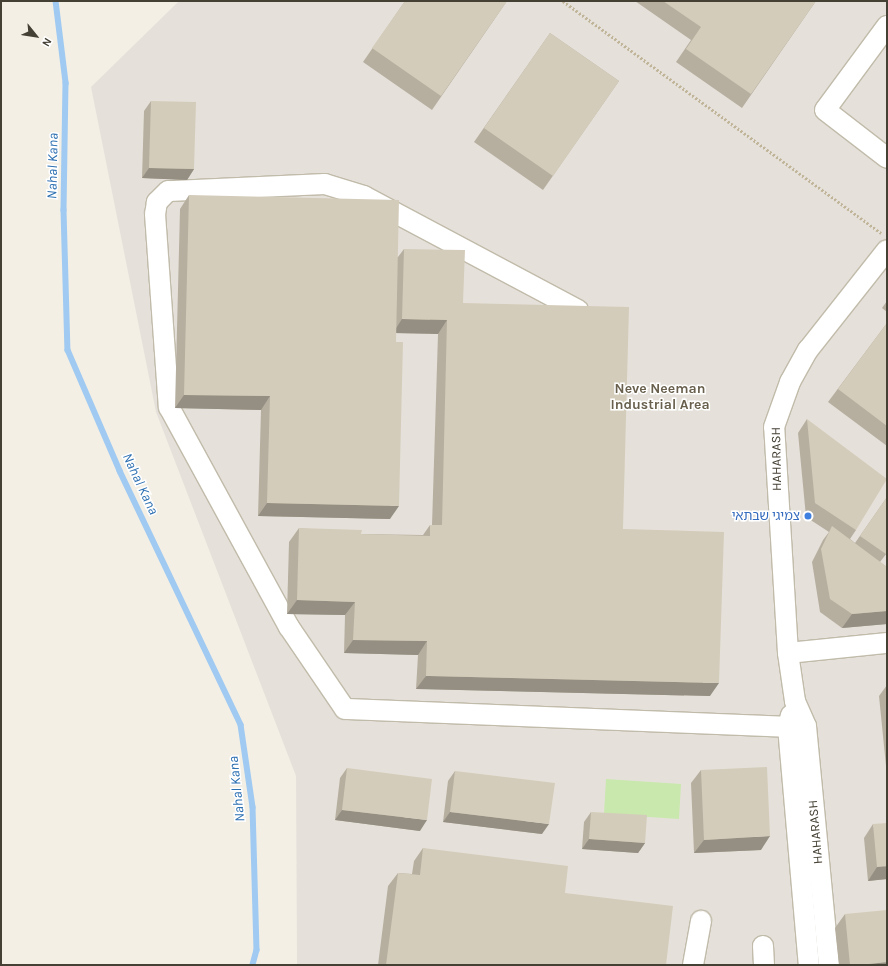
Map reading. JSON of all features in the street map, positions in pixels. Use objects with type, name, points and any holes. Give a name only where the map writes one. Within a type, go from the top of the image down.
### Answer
[{"type":"street","points":[[887,26],[825,110],[887,158]]},
{"type":"street","points":[[578,310],[364,196],[325,184],[168,192],[157,202],[155,214],[169,406],[289,627],[345,709],[788,727]]},
{"type":"street","name":"HAHARASH","points":[[829,965],[806,726],[794,701],[788,652],[774,427],[790,382],[808,350],[887,250]]},
{"type":"street","points":[[788,652],[887,644]]},
{"type":"street","name":"HAHARASH","points":[[794,701],[788,727],[809,965]]},
{"type":"street","points":[[693,965],[701,920]]},
{"type":"path","points":[[563,1],[887,237]]},
{"type":"shaded area","points":[[179,1],[887,1],[887,965],[297,965],[296,776],[156,412],[91,87]]},
{"type":"green space","points":[[606,779],[681,784],[679,819],[604,814]]},
{"type":"building","points":[[405,1],[507,1],[441,96],[372,48]]},
{"type":"building","points":[[663,1],[816,1],[751,94],[686,49],[701,27]]},
{"type":"building","points":[[550,33],[619,81],[553,176],[484,128]]},
{"type":"building","points":[[151,101],[196,102],[194,169],[149,168]]},
{"type":"building","points":[[189,195],[399,200],[396,342],[403,342],[399,506],[267,503],[270,396],[184,395]]},
{"type":"building","points":[[404,249],[465,250],[463,303],[629,307],[623,529],[724,532],[719,683],[426,676],[427,641],[353,640],[355,602],[297,600],[299,528],[362,530],[361,534],[430,536],[430,525],[442,525],[447,320],[402,319]]},
{"type":"building","points":[[887,323],[887,426],[838,389]]},
{"type":"building","points":[[807,419],[887,479],[856,530],[815,503]]},
{"type":"building","points":[[887,497],[887,552],[886,554],[860,536]]},
{"type":"building","points":[[832,526],[887,567],[887,611],[852,614],[830,599],[821,549]]},
{"type":"building","points":[[767,767],[770,836],[704,840],[701,770]]},
{"type":"building","points":[[347,768],[432,779],[427,820],[342,810]]},
{"type":"building","points":[[455,771],[555,783],[549,824],[450,812]]},
{"type":"building","points":[[591,812],[647,815],[645,843],[589,839]]},
{"type":"building","points":[[887,823],[887,866],[877,867],[873,824]]},
{"type":"building","points":[[423,848],[568,866],[565,893],[673,906],[666,965],[386,965],[398,873],[420,875]]},
{"type":"building","points":[[887,910],[887,962],[850,965],[845,914]]},
{"type":"waterway","name":"Nahal Kana","points":[[56,1],[66,83],[64,210],[68,350],[120,471],[241,725],[253,807],[257,950],[253,965]]},
{"type":"place","name":"צמיגי שבתאי","points":[[808,516]]},
{"type":"district","name":"Neve Neeman Industrial Area","points":[[660,398]]}]
